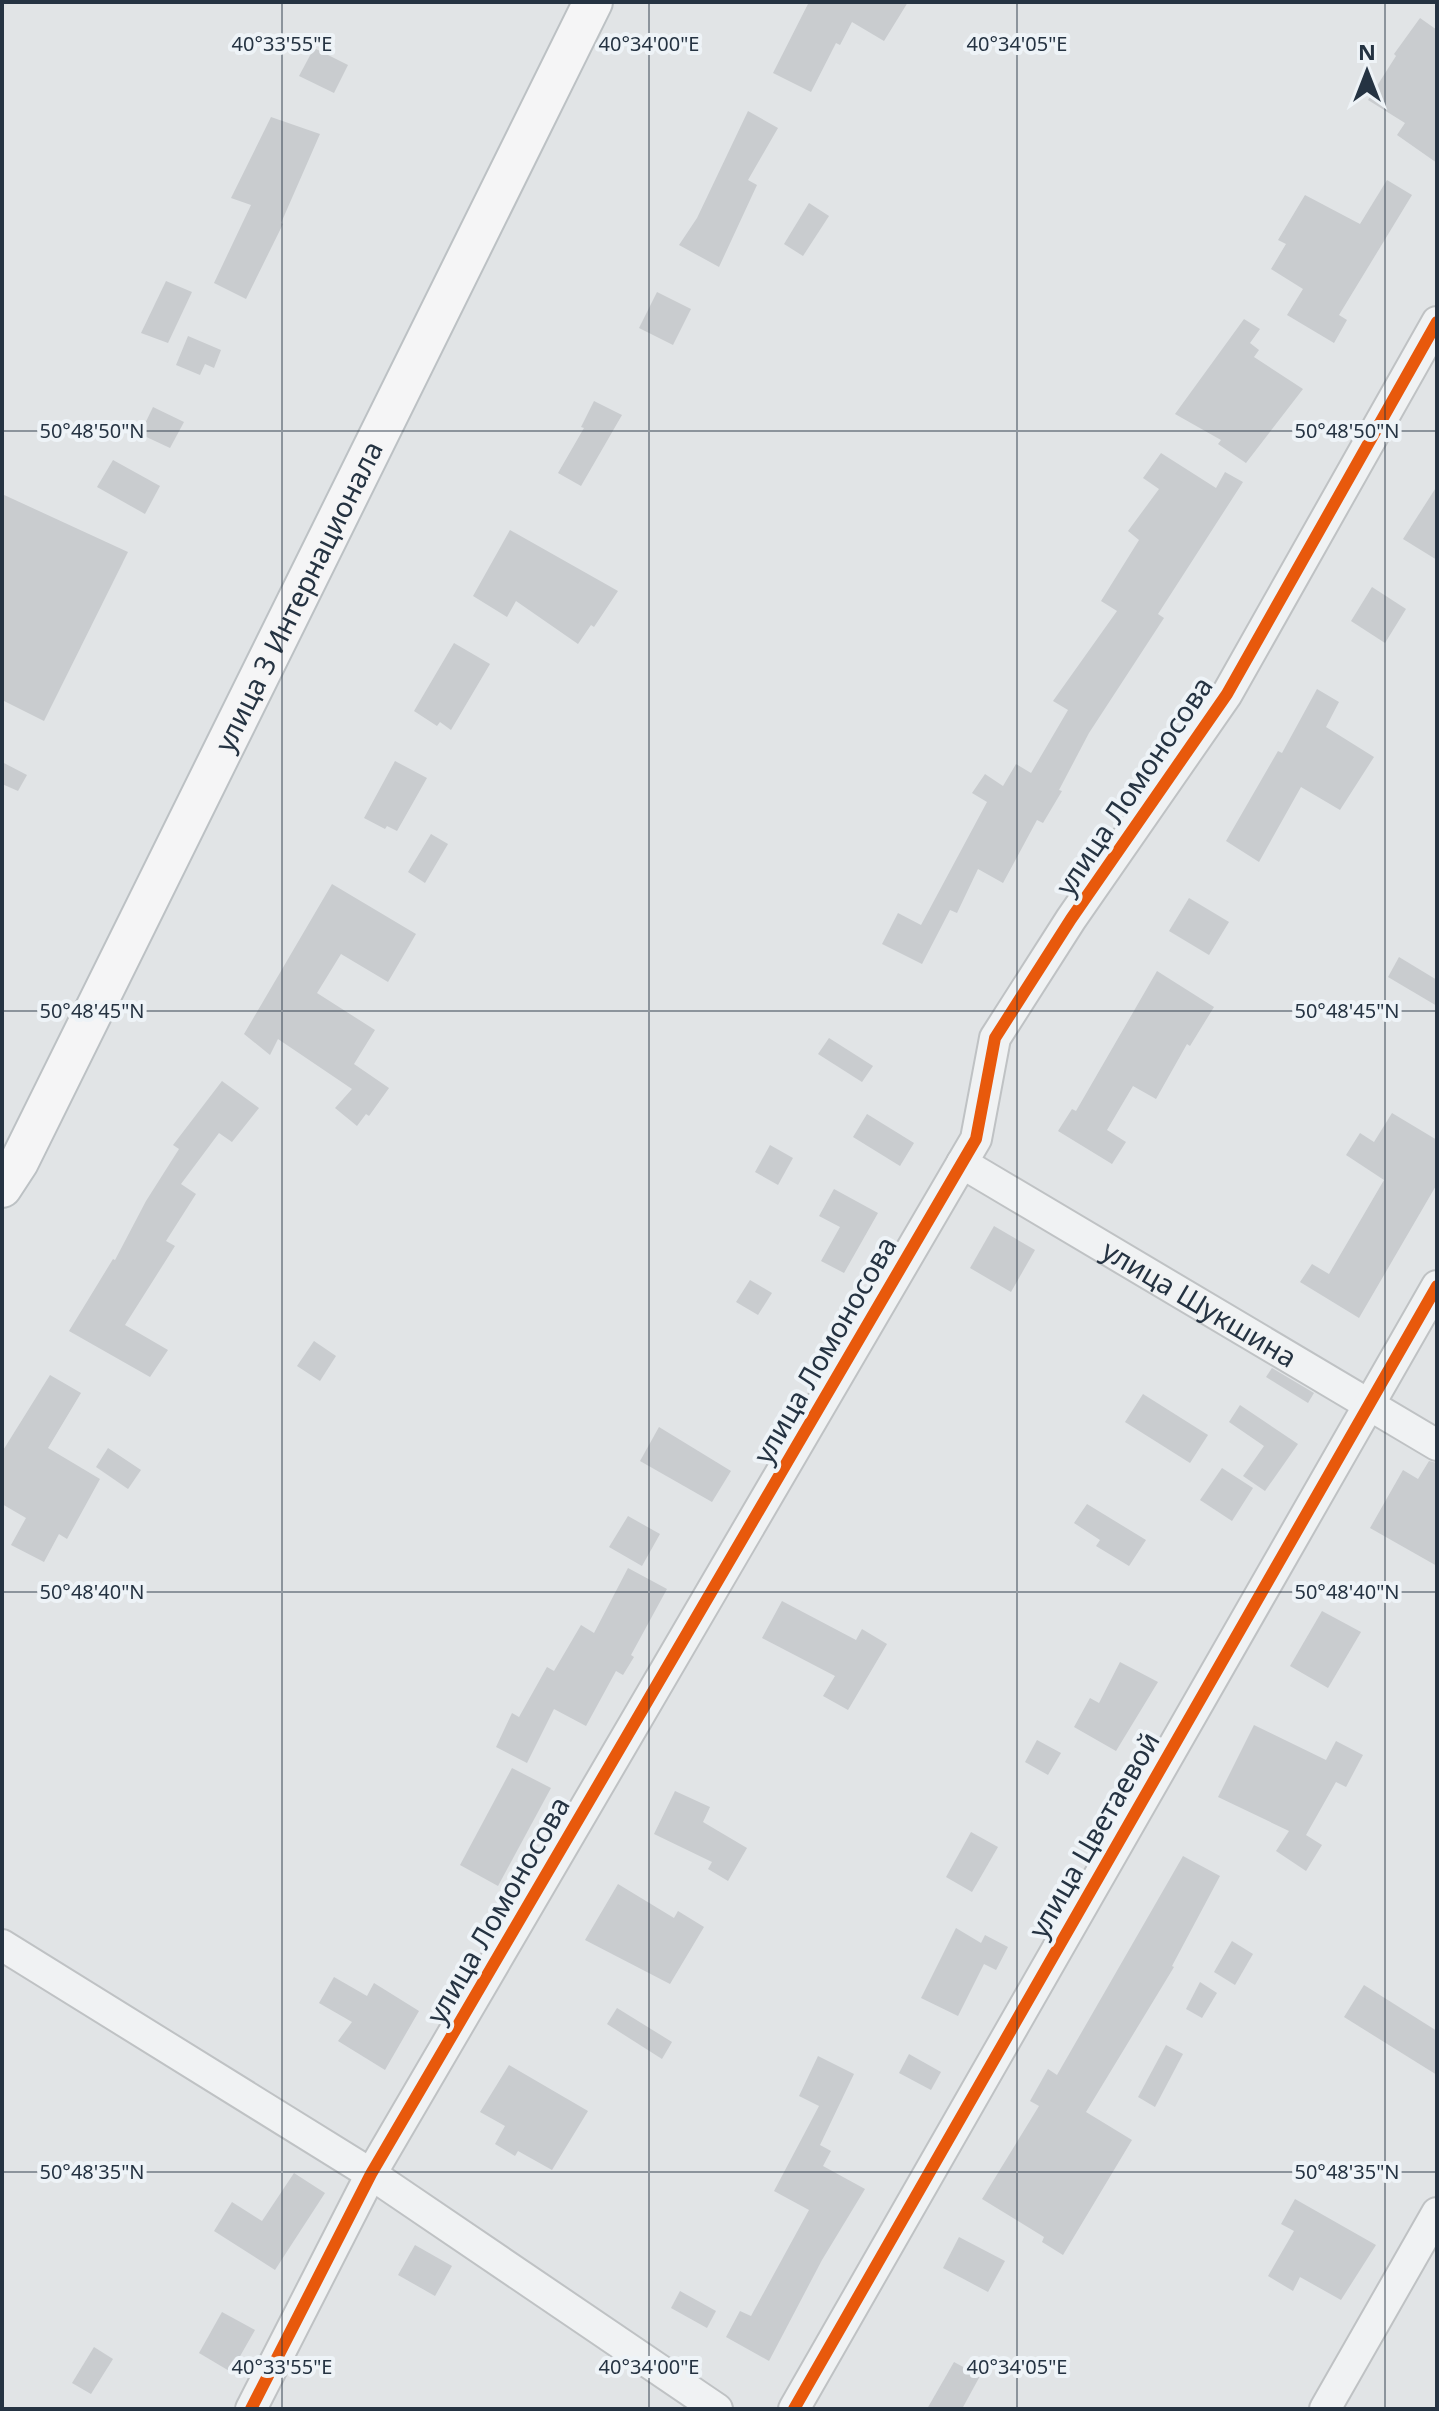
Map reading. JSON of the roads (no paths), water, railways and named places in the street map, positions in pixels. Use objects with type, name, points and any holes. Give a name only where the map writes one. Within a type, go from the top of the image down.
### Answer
[{"type":"main road","name":"улица 3 Интернационала","points":[[2,1188],[19,1162],[593,2]]},
{"type":"street","name":"улица Ломоносова","points":[[251,2409],[371,2174],[976,1139],[995,1038],[1071,919],[1227,694],[1437,322]]},
{"type":"street","name":"улица Шукшина","points":[[962,1163],[1437,1445]]},
{"type":"street","name":"улица Цветаевой","points":[[794,2409],[1437,1286]]},
{"type":"street","points":[[2,1945],[371,2174],[717,2409]]},
{"type":"street","points":[[1325,2409],[1437,2213]]}]
